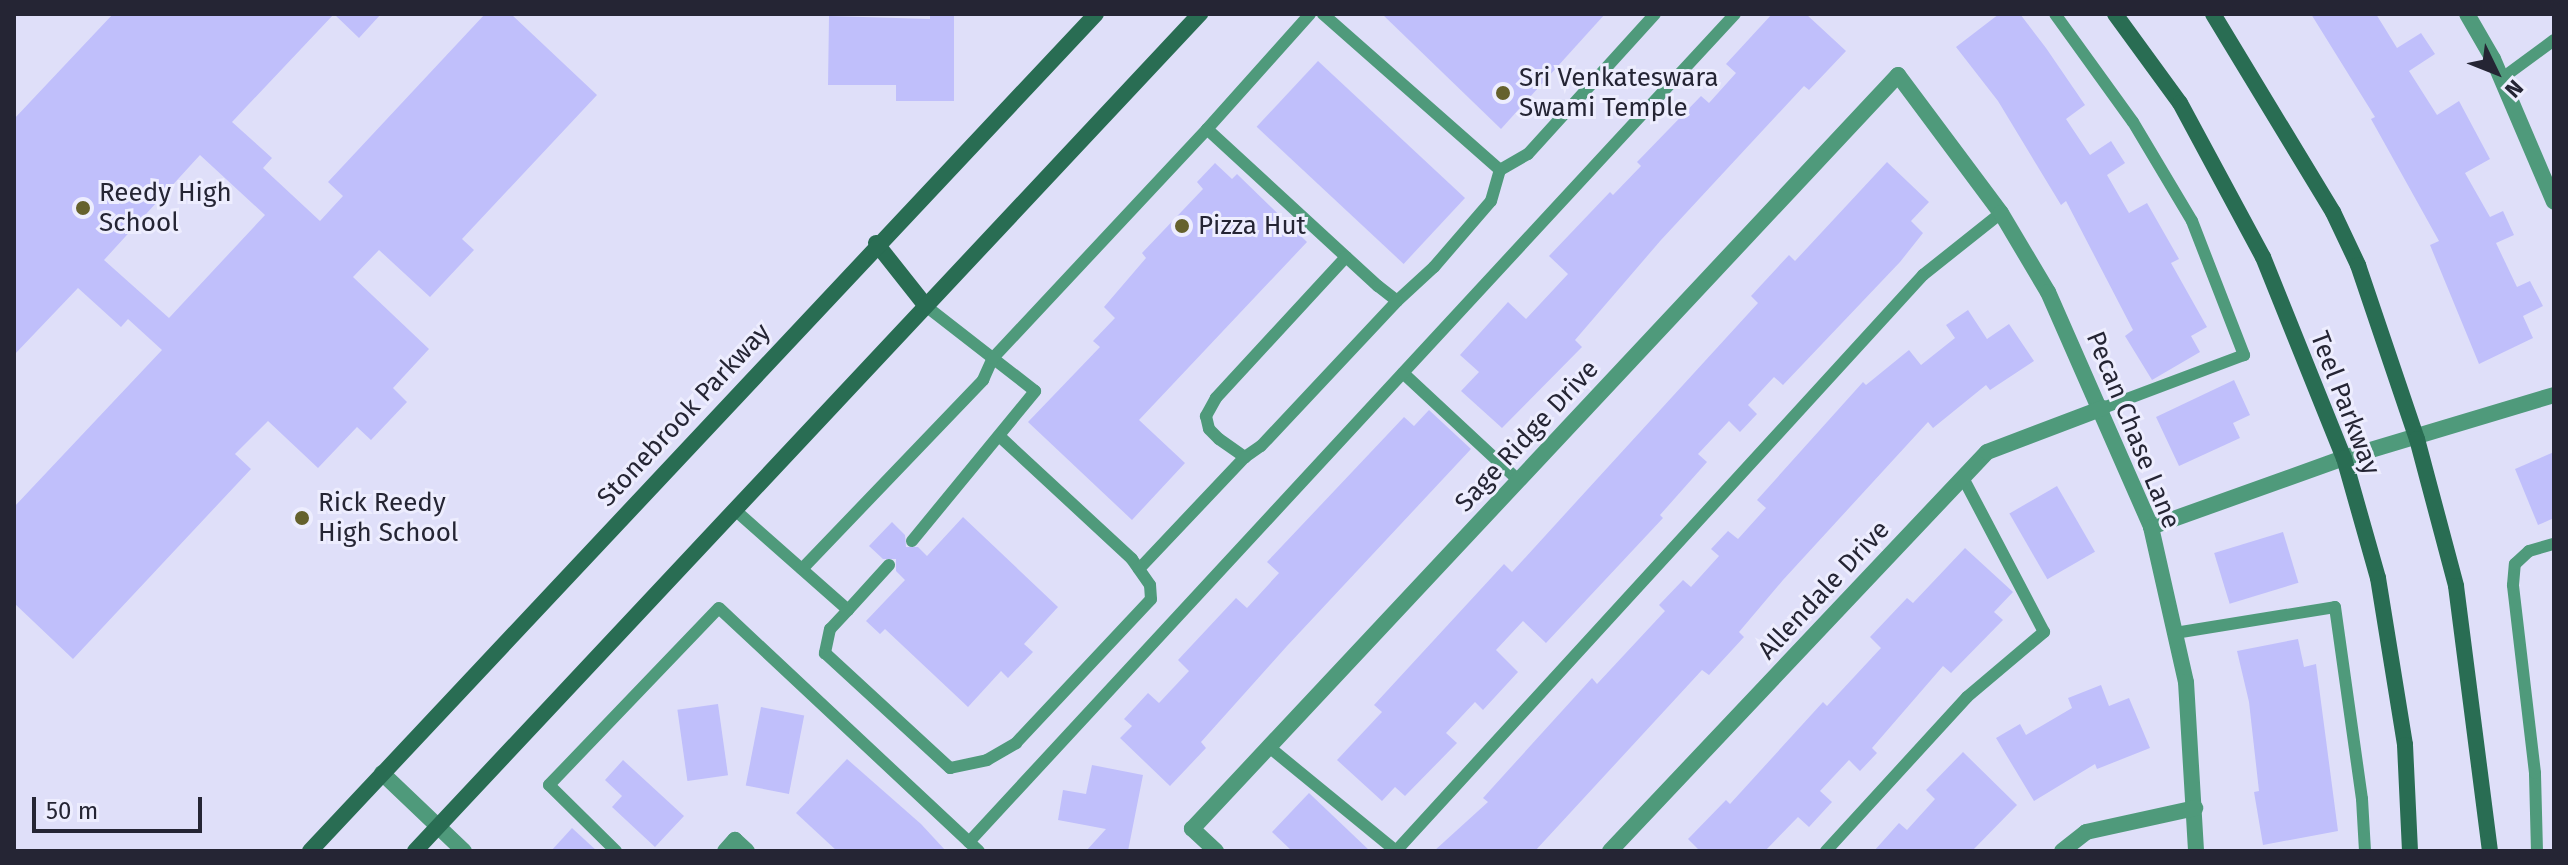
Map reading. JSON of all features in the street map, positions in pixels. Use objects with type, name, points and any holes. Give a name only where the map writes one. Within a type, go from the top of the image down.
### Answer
[{"type":"main road","name":"Stonebrook Parkway","points":[[310,851],[876,243],[1096,14]]},
{"type":"main road","points":[[415,851],[1200,14]]},
{"type":"main road","name":"Teel Parkway","points":[[2115,14],[2180,103],[2263,257],[2344,458],[2378,578],[2405,745],[2410,851]]},
{"type":"main road","name":"Teel Parkway","points":[[2213,14],[2333,212],[2358,265],[2417,439],[2456,586],[2490,851]]},
{"type":"main road","points":[[876,243],[926,306]]},
{"type":"street","points":[[2467,14],[2501,79],[2554,202]]},
{"type":"street","name":"Pecan Chase Lane","points":[[1898,75],[2001,213],[2048,292],[2103,408],[2151,527],[2186,682],[2196,851]]},
{"type":"street","name":"Sage Ridge Drive","points":[[1216,851],[1192,829],[1898,75]]},
{"type":"street","points":[[2151,527],[2344,458],[2417,439],[2554,395]]},
{"type":"street","name":"Allendale Drive","points":[[1610,851],[1987,452],[2103,408]]},
{"type":"street","points":[[382,773],[464,851]]},
{"type":"street","points":[[2062,851],[2086,832],[2195,808]]},
{"type":"lane","points":[[802,569],[983,380],[993,358],[1310,14]]},
{"type":"lane","points":[[1323,14],[1500,170]]},
{"type":"lane","points":[[1139,569],[1245,457],[1261,446],[1491,201],[1500,170],[1528,154],[1655,14]]},
{"type":"lane","points":[[616,851],[549,785],[719,608],[974,846],[1403,373],[1735,14]]},
{"type":"lane","points":[[2055,14],[2133,122],[2192,221],[2244,355],[2103,408]]},
{"type":"lane","points":[[2501,79],[2554,40]]},
{"type":"lane","points":[[1207,129],[1397,301]]},
{"type":"lane","points":[[1269,747],[1396,851],[1923,275],[2001,213]]},
{"type":"lane","points":[[1245,457],[1209,429],[1206,416],[1216,398],[1346,257]]},
{"type":"lane","points":[[912,541],[1035,391],[926,306]]},
{"type":"lane","points":[[1403,373],[1518,480]]},
{"type":"lane","points":[[889,565],[830,629],[825,653],[950,768],[987,760],[1016,743],[1151,599],[1150,585],[1139,569],[999,436]]},
{"type":"lane","points":[[1826,851],[1967,697],[2044,632],[1963,478]]},
{"type":"lane","points":[[735,510],[848,610]]},
{"type":"lane","points":[[2537,851],[2535,773],[2513,585],[2515,564],[2529,551],[2554,544]]},
{"type":"lane","points":[[2175,633],[2335,607],[2362,799],[2365,851]]},
{"type":"building","points":[[113,14],[334,14],[232,122],[272,158],[263,168],[320,221],[343,196],[328,182],[485,14],[511,14],[597,95],[462,239],[474,250],[430,297],[379,250],[353,277],[429,349],[393,388],[407,402],[371,440],[357,427],[318,468],[268,421],[235,454],[251,469],[73,659],[14,603],[14,507],[162,350],[128,319],[121,327],[78,288],[14,355],[14,119]],"holes":[[[200,155],[265,215],[169,318],[104,260]]]},
{"type":"building","points":[[334,14],[381,14],[359,38]]},
{"type":"building","points":[[930,14],[954,14],[954,101],[896,101],[896,85],[828,85],[829,16],[930,19]]},
{"type":"building","points":[[1382,14],[1605,14],[1501,129]]},
{"type":"building","points":[[1772,14],[1806,14],[1846,51],[1809,90],[1804,86],[1661,240],[1575,340],[1582,347],[1502,428],[1461,391],[1479,372],[1460,355],[1508,302],[1526,319],[1568,274],[1549,256],[1610,192],[1613,195],[1641,166],[1637,162],[1701,96],[1709,103],[1736,73],[1726,64]]},
{"type":"building","points":[[1999,14],[2020,14],[2046,48],[2085,105],[2066,119],[2090,155],[2111,141],[2125,163],[2107,175],[2129,213],[2147,203],[2179,259],[2171,263],[2207,327],[2191,336],[2200,352],[2152,380],[2125,336],[2133,330],[2066,201],[2061,205],[1998,101],[1956,47]]},
{"type":"building","points":[[2311,14],[2376,14],[2397,48],[2421,33],[2435,54],[2409,71],[2437,115],[2459,101],[2490,159],[2465,173],[2490,217],[2503,211],[2514,235],[2496,243],[2517,287],[2530,281],[2543,306],[2523,316],[2533,338],[2479,364],[2430,245],[2439,241],[2371,119],[2375,117]]},
{"type":"building","points":[[1318,61],[1465,198],[1404,264],[1257,127]]},
{"type":"building","points":[[1887,162],[1929,202],[1911,221],[1923,233],[1900,262],[1783,385],[1774,377],[1748,405],[1757,414],[1740,432],[1729,421],[1698,454],[1707,462],[1660,515],[1663,518],[1546,643],[1523,621],[1496,650],[1518,672],[1483,710],[1475,702],[1446,733],[1457,743],[1405,796],[1395,787],[1382,801],[1337,760],[1382,712],[1374,705],[1504,564],[1512,572],[1758,303],[1751,296],[1789,255],[1795,261]]},
{"type":"building","points":[[1215,163],[1232,179],[1237,174],[1307,242],[1139,420],[1185,463],[1132,520],[1028,422],[1100,347],[1093,341],[1115,318],[1104,307],[1146,258],[1142,253],[1203,189],[1197,182]]},
{"type":"building","points":[[1968,310],[1987,339],[2009,324],[2034,361],[1990,390],[1986,385],[1933,428],[1928,422],[1783,580],[1739,632],[1744,637],[1709,675],[1702,670],[1535,851],[1434,851],[1488,802],[1483,798],[1592,678],[1597,684],[1665,611],[1659,605],[1683,580],[1691,587],[1719,556],[1711,549],[1728,531],[1738,539],[1766,508],[1757,500],[1863,382],[1866,385],[1909,350],[1921,365],[1955,338],[1946,325]]},
{"type":"building","points":[[2234,380],[2250,415],[2233,423],[2240,438],[2179,466],[2156,417]]},
{"type":"building","points":[[1429,410],[1471,449],[1201,742],[1206,748],[1170,786],[1120,738],[1132,726],[1124,719],[1148,693],[1159,703],[1189,671],[1178,660],[1236,598],[1247,608],[1279,573],[1267,562],[1404,417],[1414,426]]},
{"type":"building","points":[[2554,452],[2554,518],[2538,525],[2515,469]]},
{"type":"building","points":[[2057,486],[2095,552],[2047,579],[2009,514]]},
{"type":"building","points":[[963,517],[1058,607],[1024,644],[1033,652],[1008,678],[1001,671],[968,707],[885,629],[880,634],[866,621],[905,580],[896,571],[896,559],[883,559],[869,546],[892,522],[905,535],[906,547],[918,547],[927,556]]},
{"type":"building","points":[[2283,532],[2298,583],[2230,604],[2214,553]]},
{"type":"building","points":[[1965,548],[2013,592],[1994,612],[2003,620],[1951,673],[1943,666],[1872,748],[1877,753],[1860,771],[1849,760],[1820,791],[1832,802],[1809,827],[1798,817],[1765,851],[1700,851],[1688,839],[1726,800],[1730,804],[1823,702],[1827,706],[1881,648],[1870,637],[1907,598],[1913,603]]},
{"type":"building","points":[[2298,639],[2304,667],[2316,664],[2338,831],[2263,845],[2254,792],[2259,791],[2249,702],[2237,651]]},
{"type":"building","points":[[2101,685],[2109,706],[2129,698],[2150,748],[2097,769],[2095,764],[2034,801],[1996,738],[2020,724],[2026,735],[2072,708],[2068,698]]},
{"type":"building","points":[[718,704],[728,775],[687,781],[677,710]]},
{"type":"building","points":[[761,707],[804,715],[789,794],[746,786]]},
{"type":"building","points":[[1963,752],[2017,805],[1972,851],[1874,851],[1899,823],[1907,830],[1935,799],[1926,790]]},
{"type":"building","points":[[847,759],[921,824],[946,851],[837,851],[796,813]]},
{"type":"building","points":[[623,760],[684,816],[655,847],[612,807],[622,796],[605,780]]},
{"type":"building","points":[[1092,765],[1143,775],[1128,851],[1086,851],[1106,829],[1058,820],[1063,790],[1086,794]]},
{"type":"building","points":[[1309,793],[1370,851],[1292,851],[1272,832]]},
{"type":"building","points":[[572,828],[597,851],[551,851]]},
{"type":"place","name":"Sri Venkateswara Swami Temple","points":[[1503,93]]},
{"type":"place","name":"Reedy High School","points":[[83,208]]},
{"type":"place","name":"Pizza Hut","points":[[1182,226]]},
{"type":"place","name":"Rick Reedy High School","points":[[302,518]]}]
